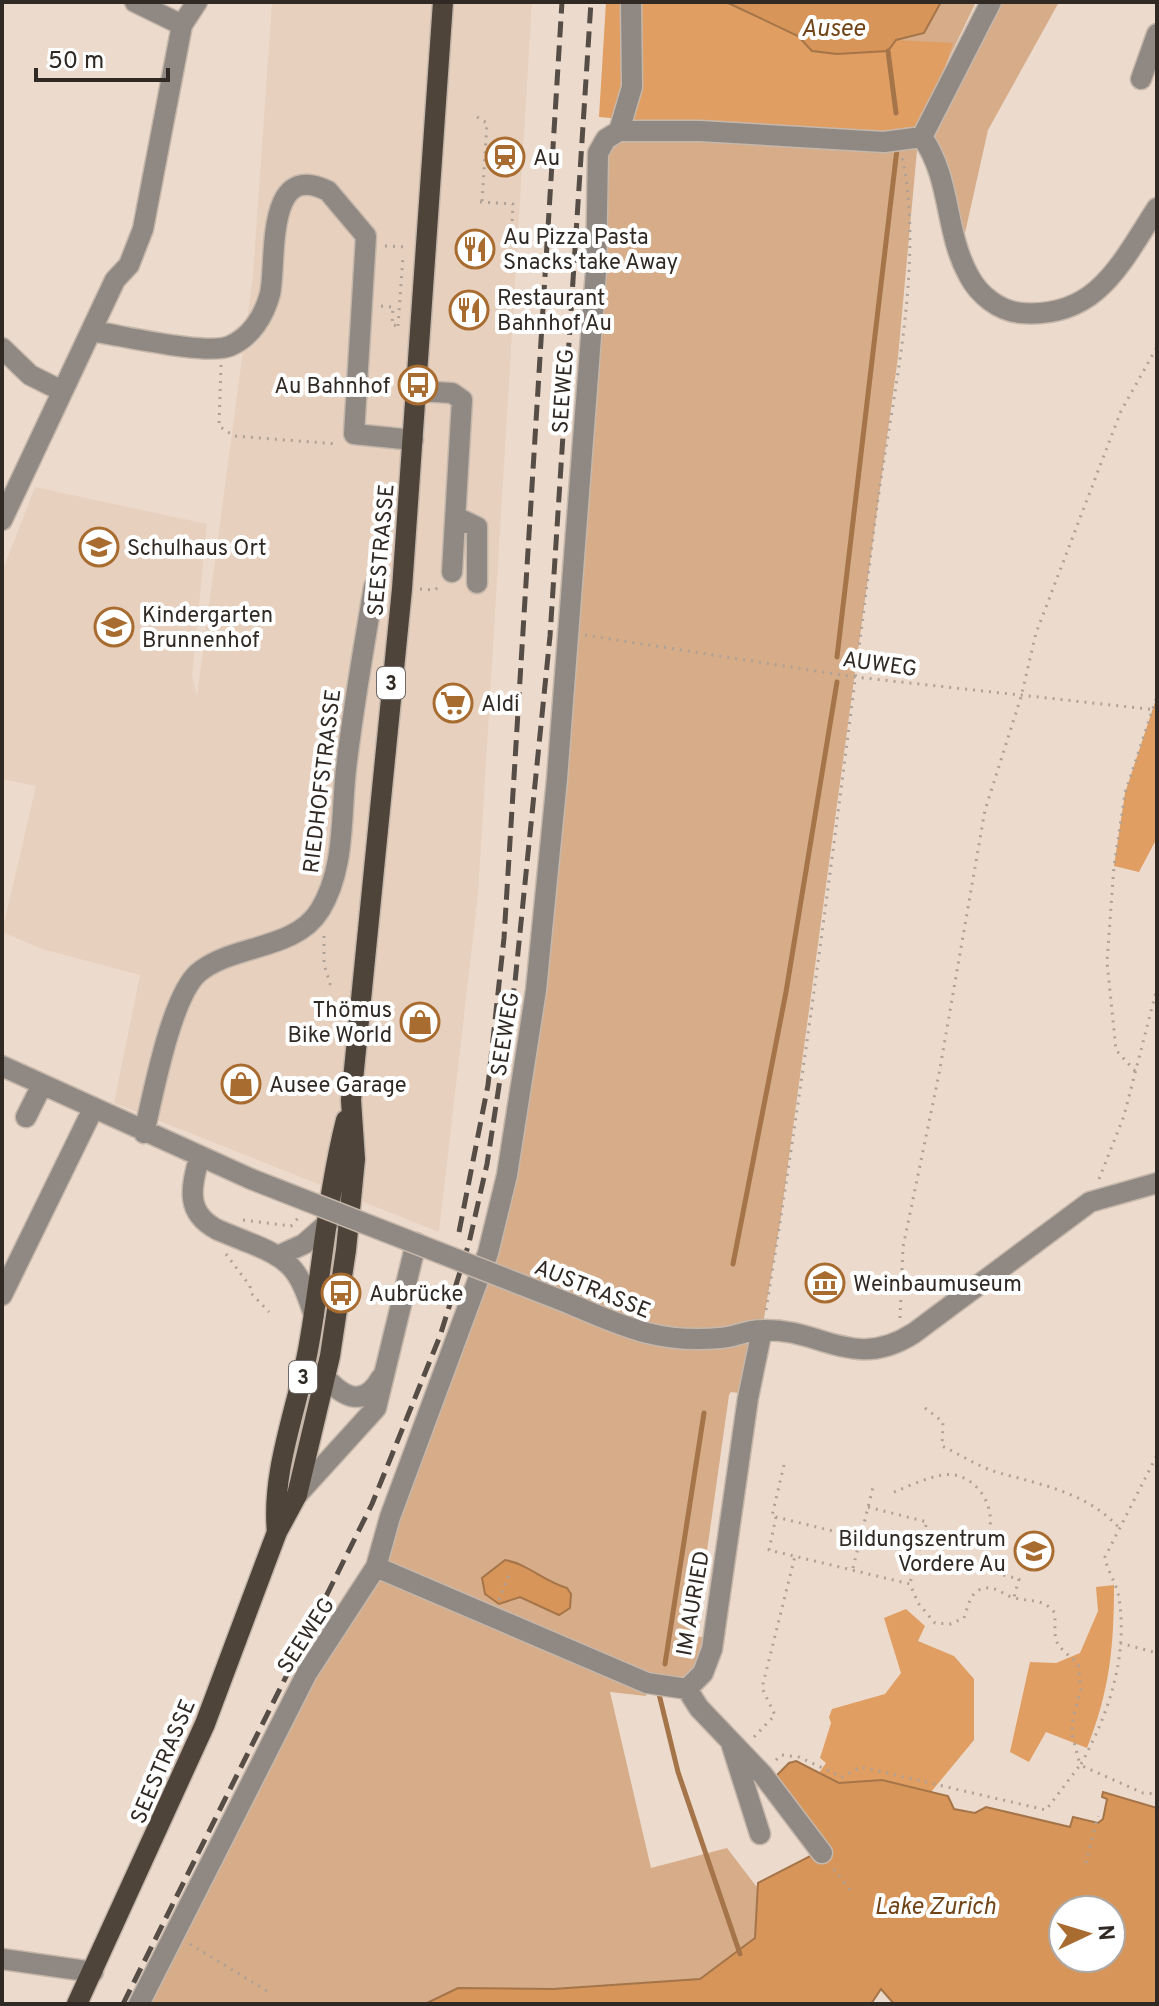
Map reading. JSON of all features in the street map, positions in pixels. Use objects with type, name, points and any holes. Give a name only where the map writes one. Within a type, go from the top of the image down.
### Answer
[{"type":"main road","name":"SEESTRASSE","points":[[277,1532],[277,1489],[314,1315],[337,1158],[351,1100],[402,589],[443,2]]},
{"type":"main road","name":"SEESTRASSE","points":[[77,2004],[205,1724],[277,1532],[297,1495],[341,1293],[354,1175],[351,1100]]},
{"type":"street","points":[[135,2],[182,25]]},
{"type":"street","points":[[2,520],[115,280],[129,265],[143,229],[182,25],[197,2]]},
{"type":"street","name":"SEEWEG","points":[[139,2004],[307,1673],[376,1567],[390,1517],[479,1280],[507,1175],[536,990],[557,779],[596,271],[598,153],[606,139],[619,131],[632,87],[631,2]]},
{"type":"street","points":[[922,137],[991,2]]},
{"type":"street","points":[[1141,79],[1157,34]]},
{"type":"street","points":[[619,131],[899,141],[922,137]]},
{"type":"street","points":[[922,137],[938,160],[959,252],[969,275],[984,297],[1013,312],[1045,314],[1085,302],[1112,276],[1157,208]]},
{"type":"street","points":[[91,331],[209,349],[232,346],[249,334],[263,314],[270,292],[278,207],[290,191],[303,185],[328,191],[366,236],[354,434],[413,440]]},
{"type":"street","points":[[2,348],[30,375],[62,391]]},
{"type":"street","points":[[418,391],[452,393],[462,400],[452,572]]},
{"type":"street","points":[[456,517],[477,527],[477,583]]},
{"type":"street","name":"RIEDHOFSTRASSE","points":[[144,1133],[180,995],[197,974],[225,956],[260,948],[290,935],[318,914],[334,884],[346,764],[374,587]]},
{"type":"street","name":"AUSTRASSE","points":[[2,1066],[199,1158],[653,1337],[721,1338],[762,1330],[872,1351],[903,1340],[1090,1202],[1157,1183]]},
{"type":"street","points":[[26,1117],[42,1085]]},
{"type":"street","points":[[2,1295],[93,1109]]},
{"type":"street","points":[[199,1158],[192,1200],[198,1216],[218,1230],[280,1255],[299,1277],[314,1315]]},
{"type":"street","points":[[280,1255],[304,1244],[330,1221]]},
{"type":"street","points":[[297,1495],[366,1422],[381,1395],[383,1375],[416,1243]]},
{"type":"street","name":"IM AURIED","points":[[376,1567],[647,1683],[687,1689],[703,1673],[712,1649],[748,1398],[762,1330]]},
{"type":"street","points":[[325,1377],[348,1397],[358,1399],[369,1394],[383,1375]]},
{"type":"street","points":[[687,1689],[763,1775],[822,1853]]},
{"type":"street","points":[[736,1747],[760,1834]]},
{"type":"street","points":[[2,1959],[93,1972]]},
{"type":"path","points":[[477,117],[487,123],[481,202],[513,204],[510,264]]},
{"type":"path","points":[[762,1330],[855,677],[908,270],[909,189],[899,141]]},
{"type":"path","points":[[552,230],[571,231]]},
{"type":"path","points":[[385,246],[411,247]]},
{"type":"path","points":[[361,308],[393,307],[392,325],[398,326],[403,256]]},
{"type":"path","points":[[903,1340],[900,1316],[903,1247],[939,1074],[985,810],[1021,697],[1036,633],[1121,411],[1157,347]]},
{"type":"path","points":[[221,368],[219,426],[234,436],[338,444],[354,434]]},
{"type":"path","name":"AUWEG","points":[[600,636],[855,677],[1155,709]]},
{"type":"path","points":[[1135,1071],[1116,1050],[1107,962],[1114,866],[1125,793],[1157,696]]},
{"type":"path","points":[[318,914],[324,925],[324,964],[331,987]]},
{"type":"path","points":[[1090,1202],[1124,1116],[1157,988]]},
{"type":"path","points":[[925,1408],[943,1422],[942,1446],[989,1469],[1067,1491],[1106,1513],[1121,1530]]},
{"type":"path","points":[[763,1775],[781,1755],[799,1757],[842,1777],[861,1767],[1046,1810],[1080,1765],[1101,1728],[1113,1692],[1120,1643],[1119,1596],[1105,1557],[1157,1455]]},
{"type":"path","points":[[784,1465],[772,1516],[861,1538]]},
{"type":"path","points":[[894,1492],[942,1475],[958,1474],[971,1482],[982,1493],[990,1513],[980,1569],[1019,1579],[1014,1598]]},
{"type":"path","points":[[853,1570],[873,1487]]},
{"type":"path","points":[[868,1507],[927,1522],[910,1584],[918,1603],[935,1623],[950,1624],[964,1618],[973,1594],[980,1589],[1000,1589],[1014,1598],[1032,1598],[1055,1613],[1052,1636],[1058,1647],[1078,1663],[1081,1689],[1072,1734],[1080,1765]]},
{"type":"path","points":[[776,1517],[769,1550],[910,1584]]},
{"type":"path","points":[[736,1747],[775,1715],[762,1688],[795,1556]]},
{"type":"path","points":[[493,1617],[511,1570]]},
{"type":"path","points":[[1120,1643],[1157,1653]]},
{"type":"path","points":[[1080,1765],[1143,1793],[1157,1794]]},
{"type":"path","points":[[1086,1863],[1098,1816]]},
{"type":"path","points":[[822,1853],[850,1890]]},
{"type":"path","points":[[176,1931],[272,1994]]},
{"type":"shaded area","points":[[272,2],[532,2],[478,895],[439,1232],[114,1103],[140,975],[42,949],[2,932],[36,786],[2,779],[2,572],[35,487],[207,524],[192,676],[197,696],[253,275]]},
{"type":"shaded area","points":[[606,2],[726,2],[798,36],[812,51],[837,54],[888,51],[896,40],[953,43],[922,137],[884,142],[599,117]]},
{"type":"shaded area","name":"Au","points":[[624,2],[976,2],[920,118],[898,357],[780,1223],[762,1330],[752,1332],[739,1393],[731,1392],[729,1395],[695,1636],[713,1639],[687,1689],[647,1684],[646,1696],[610,1692],[651,1868],[727,1848],[782,1920],[755,1974],[466,2004],[139,2004],[361,1593],[479,1280],[536,990],[598,153],[625,125]]},
{"type":"shaded area","points":[[990,2],[1059,2],[988,130],[963,242],[922,137]]},
{"type":"shaded area","points":[[1157,696],[1157,838],[1139,872],[1114,866],[1125,793]]},
{"type":"shaded area","points":[[1114,1585],[1109,1668],[1101,1707],[1087,1748],[1046,1732],[1029,1762],[1010,1752],[1030,1662],[1056,1663],[1080,1653],[1098,1611],[1096,1587]]},
{"type":"shaded area","points":[[906,1609],[925,1626],[918,1641],[954,1656],[974,1679],[974,1740],[931,1792],[882,1780],[839,1783],[819,1773],[826,1763],[820,1758],[832,1709],[885,1694],[901,1673],[884,1618]]},
{"type":"water","name":"Ausee","points":[[726,2],[941,2],[924,33],[896,40],[888,51],[837,54],[812,51],[798,36]]},
{"type":"water","points":[[505,1560],[567,1588],[571,1594],[570,1608],[559,1615],[520,1597],[499,1604],[485,1594],[482,1578]]},
{"type":"water","name":"Lake Zurich","points":[[796,1761],[839,1783],[882,1780],[948,1796],[954,1809],[975,1813],[986,1807],[1070,1827],[1073,1817],[1098,1823],[1103,1819],[1107,1799],[1102,1797],[1103,1792],[1157,1808],[1157,2004],[894,2004],[881,1989],[871,2004],[425,2004],[458,1988],[553,1989],[700,1979],[755,1938],[758,1883],[830,1846],[774,1778],[789,1763]]},
{"type":"waterway","points":[[888,51],[896,113]]},
{"type":"waterway","points":[[837,657],[897,149]]},
{"type":"waterway","points":[[733,1264],[786,992],[837,682]]},
{"type":"waterway","points":[[665,1664],[704,1413]]},
{"type":"waterway","points":[[659,1694],[678,1772],[740,1954]]},
{"type":"railway","points":[[459,1232],[488,1085],[504,938],[562,2]]},
{"type":"railway","points":[[123,2004],[372,1504],[440,1336],[469,1243],[487,1164],[515,982],[550,636],[591,2]]},
{"type":"place","name":"Au","points":[[505,157]]},
{"type":"place","name":"Au Pizza Pasta Snacks take Away","points":[[475,249]]},
{"type":"place","name":"Restaurant Bahnhof Au","points":[[469,310]]},
{"type":"place","name":"Au Bahnhof","points":[[418,385]]},
{"type":"place","name":"Schulhaus Ort","points":[[99,547]]},
{"type":"place","name":"Kindergarten Brunnenhof","points":[[114,627]]},
{"type":"place","name":"Aldi","points":[[453,703]]},
{"type":"place","name":"Thömus Bike World","points":[[420,1022]]},
{"type":"place","name":"Ausee Garage","points":[[241,1084]]},
{"type":"place","name":"Weinbaumuseum","points":[[825,1283]]},
{"type":"place","name":"Aubrücke","points":[[341,1293]]},
{"type":"place","name":"Bildungszentrum Vordere Au","points":[[1034,1551]]}]
